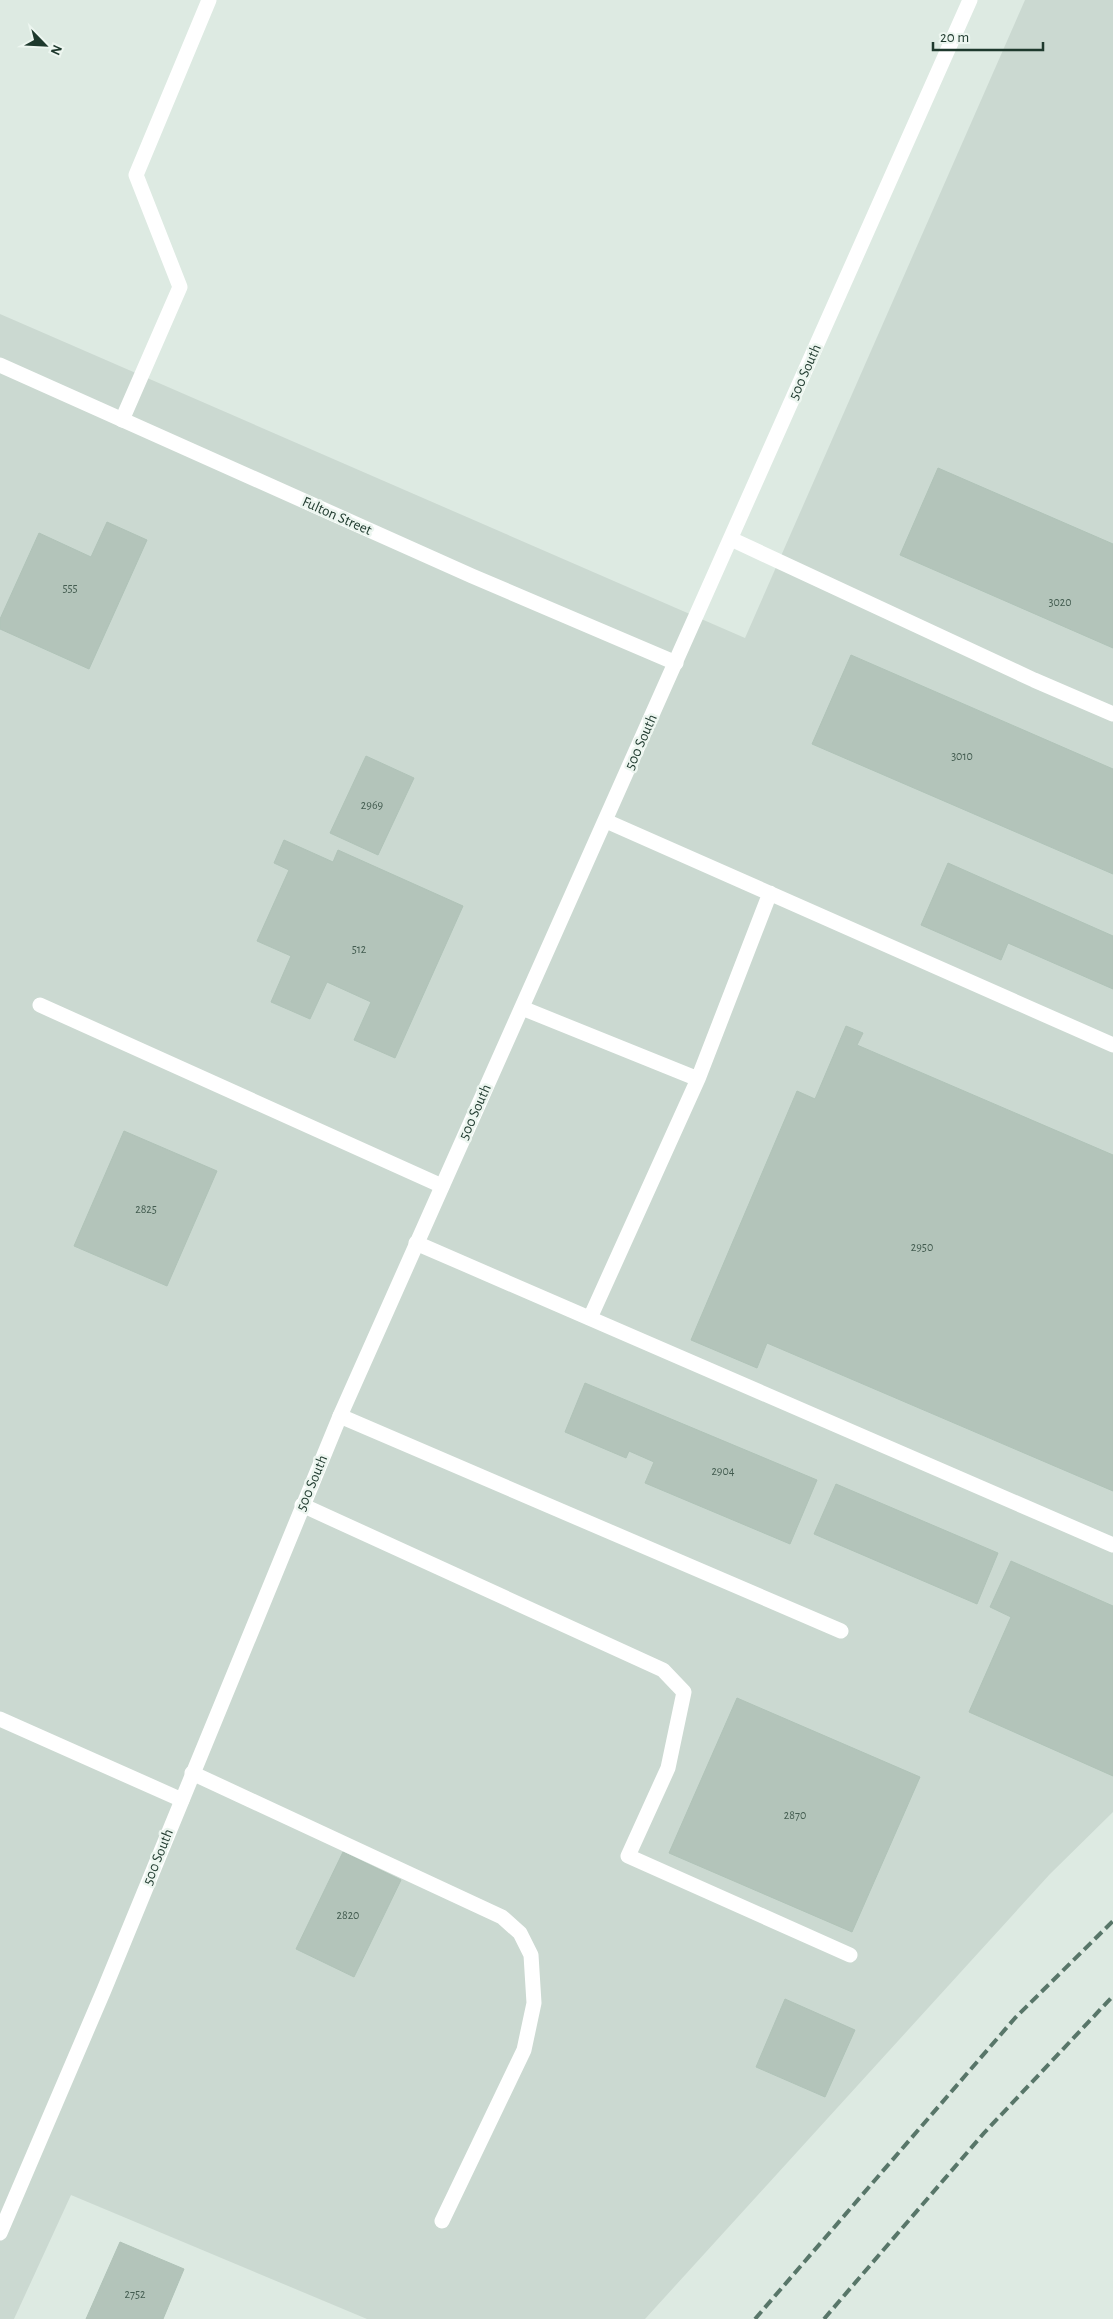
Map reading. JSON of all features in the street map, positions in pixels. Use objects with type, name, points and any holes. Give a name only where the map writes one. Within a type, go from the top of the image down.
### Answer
[{"type":"street","points":[[122,420],[180,287],[136,175],[209,0]]},
{"type":"street","name":"500 South","points":[[0,2233],[104,1990],[340,1416],[970,0]]},
{"type":"street","name":"Fulton Street","points":[[0,365],[472,576],[676,663]]},
{"type":"street","points":[[731,539],[1025,676],[1113,714]]},
{"type":"street","points":[[606,821],[1113,1045]]},
{"type":"street","points":[[590,1318],[698,1078],[770,894]]},
{"type":"street","points":[[40,1005],[442,1186]]},
{"type":"street","points":[[522,1008],[698,1078]]},
{"type":"street","points":[[416,1243],[1113,1545]]},
{"type":"street","points":[[340,1416],[841,1632]]},
{"type":"street","points":[[302,1505],[663,1670],[684,1692],[668,1768],[628,1856],[850,1955]]},
{"type":"street","points":[[0,1719],[182,1800]]},
{"type":"street","points":[[192,1773],[502,1917],[520,1933],[531,1955],[534,2003],[524,2050],[442,2221]]},
{"type":"shaded area","points":[[1025,0],[1113,0],[1113,1812],[1050,1874],[645,2319],[367,2319],[71,2195],[14,2319],[0,2319],[0,314],[745,638]]},
{"type":"building","points":[[938,468],[1113,544],[1113,648],[900,555]]},
{"type":"building","points":[[107,522],[147,540],[89,669],[0,629],[0,619],[39,533],[91,557]]},
{"type":"building","points":[[851,655],[1113,769],[1113,874],[812,744]]},
{"type":"building","points":[[366,756],[414,778],[378,855],[330,833]]},
{"type":"building","points":[[284,840],[333,862],[338,850],[463,906],[395,1058],[354,1040],[371,1002],[327,982],[310,1019],[271,1002],[291,956],[257,941],[289,870],[274,863]]},
{"type":"building","points":[[948,863],[1113,936],[1113,989],[1008,943],[1001,960],[921,925]]},
{"type":"building","points":[[846,1026],[863,1033],[857,1045],[1113,1155],[1113,1491],[767,1343],[757,1368],[691,1340],[797,1091],[815,1099]]},
{"type":"building","points":[[124,1131],[217,1171],[167,1286],[74,1246]]},
{"type":"building","points":[[585,1383],[817,1480],[790,1544],[645,1483],[654,1462],[629,1451],[626,1458],[565,1432]]},
{"type":"building","points":[[836,1484],[998,1553],[977,1604],[814,1534]]},
{"type":"building","points":[[1011,1561],[1113,1606],[1113,1776],[969,1712],[1011,1617],[990,1607]]},
{"type":"building","points":[[737,1698],[920,1777],[852,1932],[669,1853]]},
{"type":"building","points":[[343,1852],[401,1880],[354,1977],[296,1949]]},
{"type":"building","points":[[785,1999],[855,2030],[825,2097],[756,2067]]},
{"type":"building","points":[[120,2242],[184,2269],[163,2319],[86,2319]]},
{"type":"railway","points":[[755,2319],[1015,2018],[1113,1921]]},
{"type":"railway","points":[[824,2319],[984,2133],[1113,1996]]}]
